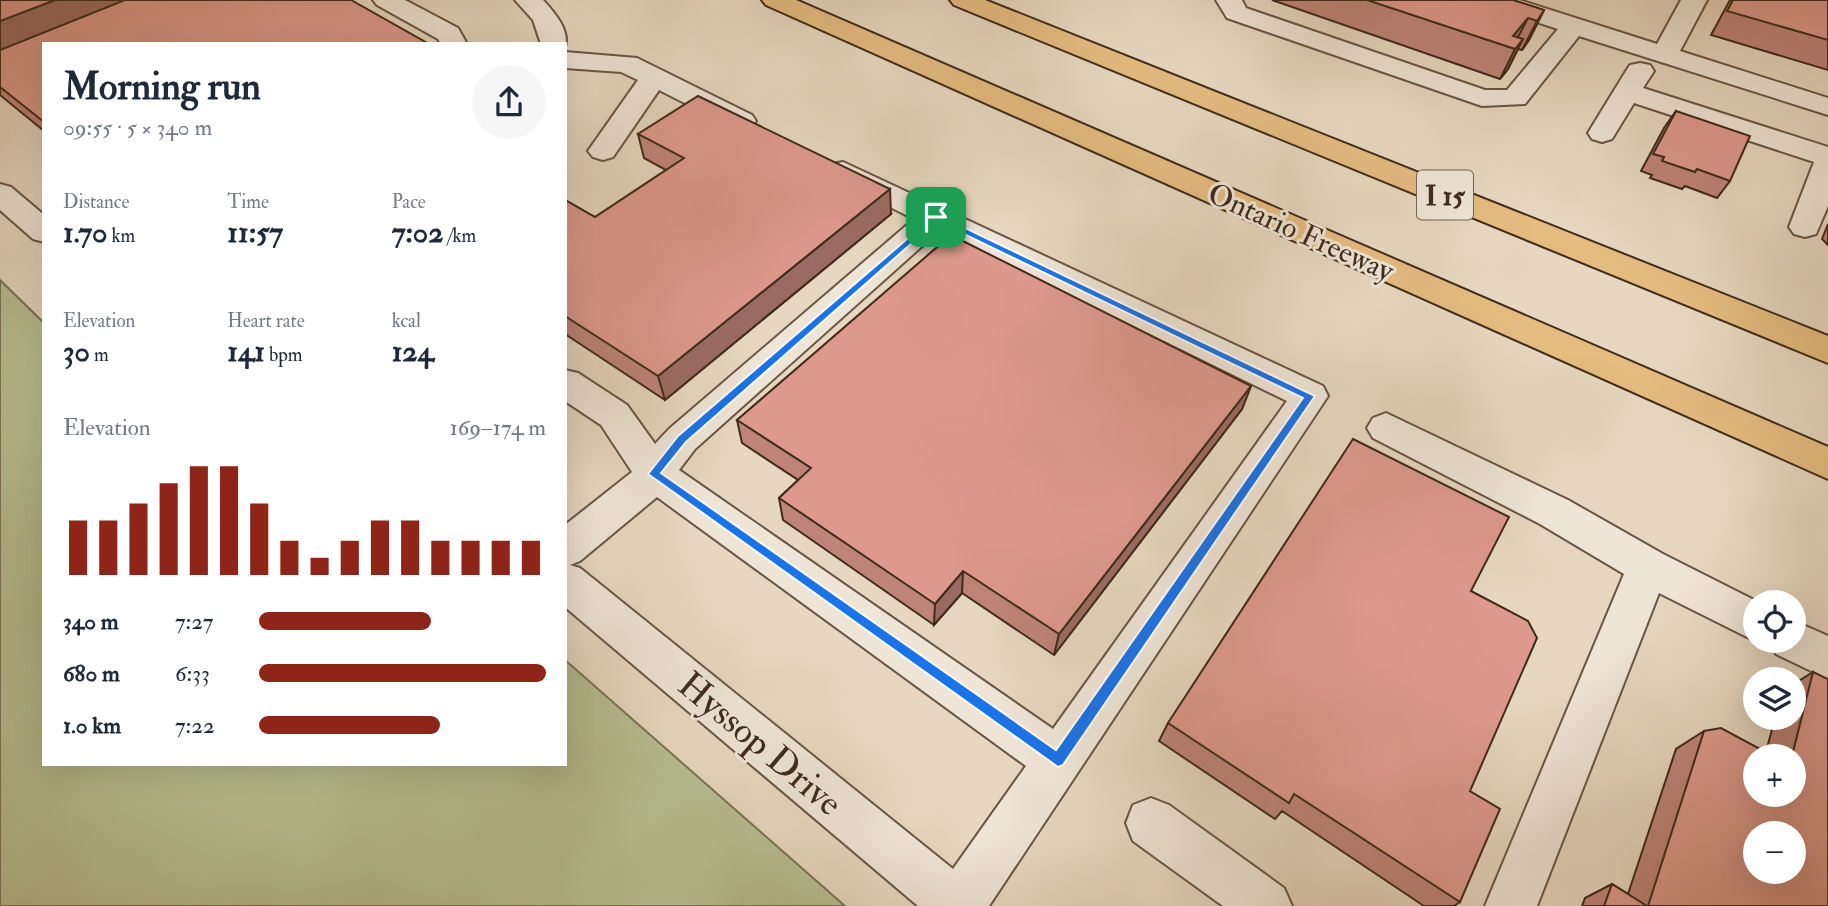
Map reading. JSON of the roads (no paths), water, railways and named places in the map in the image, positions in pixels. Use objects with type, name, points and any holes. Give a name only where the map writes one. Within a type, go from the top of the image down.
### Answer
[{"type":"highway","name":"Ontario Freeway","points":[[775,0],[1828,464]]},
{"type":"highway","name":"I 15","points":[[963,0],[1828,350]]},
{"type":"street","points":[[386,0],[449,34],[453,42]]},
{"type":"street","points":[[528,0],[538,8],[553,31],[554,42]]},
{"type":"street","points":[[1229,0],[1236,13],[1482,98],[1515,98],[1574,26]]},
{"type":"street","points":[[1493,0],[1828,107]]},
{"type":"street","points":[[1602,133],[1694,0]]},
{"type":"street","points":[[567,60],[627,64],[764,132]]},
{"type":"street","points":[[603,151],[654,77]]},
{"type":"street","points":[[1628,92],[1828,157]]},
{"type":"street","points":[[813,156],[1310,396],[958,906]]},
{"type":"street","points":[[1805,227],[1828,163]]},
{"type":"street","points":[[0,194],[42,230]]},
{"type":"street","points":[[567,547],[639,491],[682,439],[936,217]]},
{"type":"street","points":[[567,384],[614,415],[654,474],[1058,760]]},
{"type":"street","points":[[1386,428],[1555,512],[1648,567],[1743,616]]},
{"type":"street","points":[[1511,906],[1648,567]]},
{"type":"street","name":"Hyssop Drive","points":[[567,583],[958,906]]},
{"type":"street","points":[[1806,647],[1828,659]]},
{"type":"street","points":[[1151,823],[1266,906]]}]
